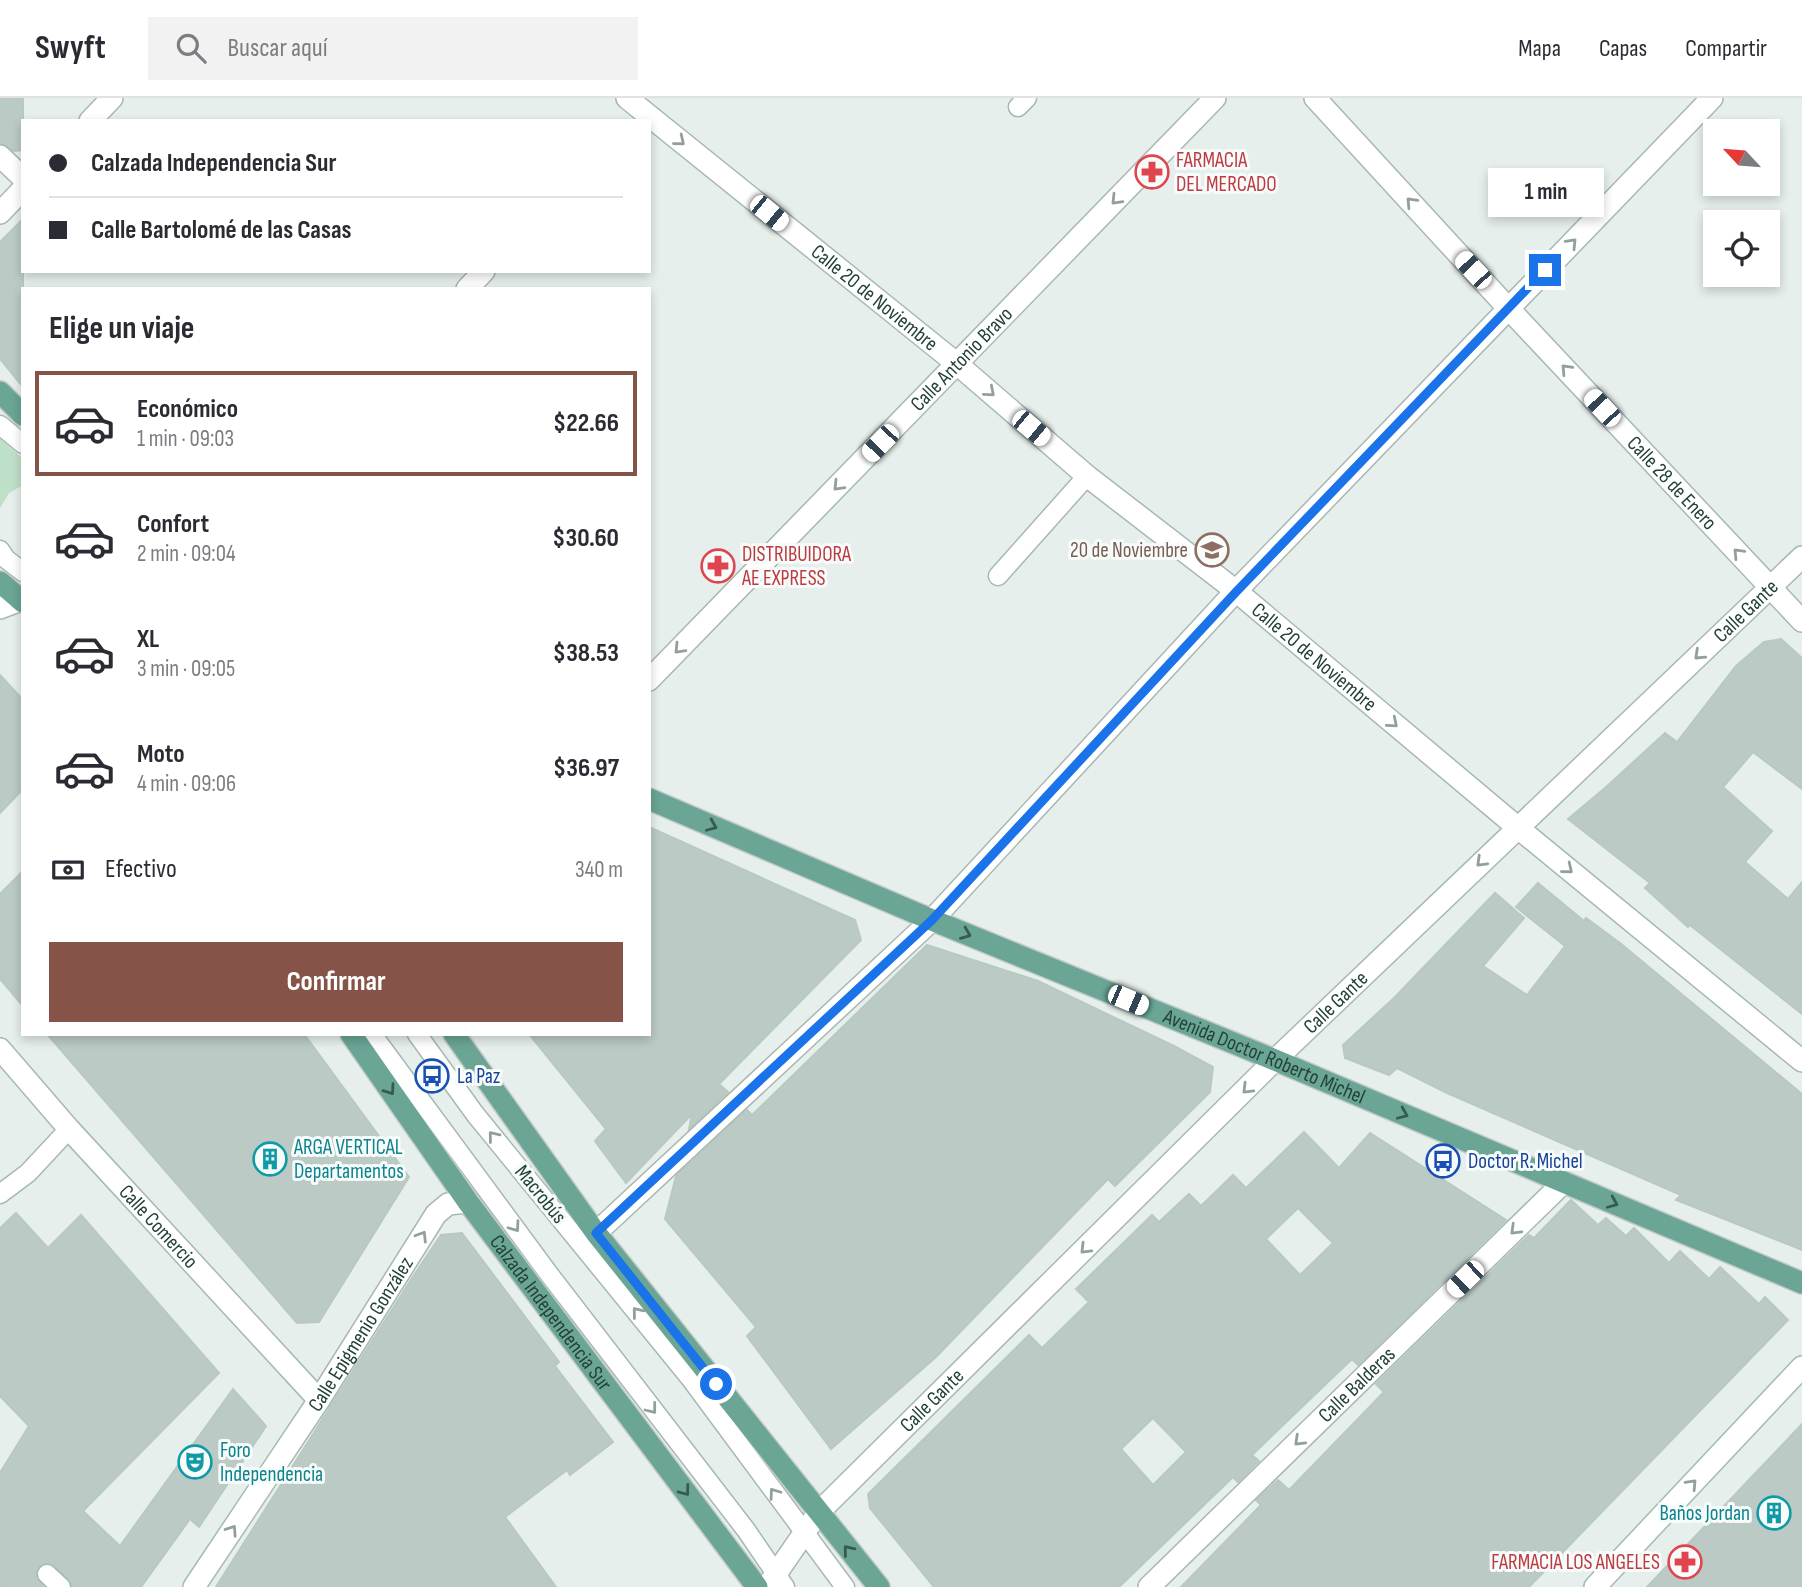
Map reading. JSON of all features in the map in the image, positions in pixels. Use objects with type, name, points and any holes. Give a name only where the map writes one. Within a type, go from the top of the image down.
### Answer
[{"type":"main road","points":[[0,391],[21,413]]},
{"type":"main road","points":[[0,582],[21,599]]},
{"type":"main road","name":"Avenida Doctor Roberto Michel","points":[[651,800],[1802,1283]]},
{"type":"main road","name":"Calzada Independencia Sur","points":[[352,1036],[468,1202],[757,1587]]},
{"type":"main road","points":[[455,1036],[596,1233],[879,1587]]},
{"type":"street","points":[[92,119],[112,98]]},
{"type":"street","name":"Calle 20 de Noviembre","points":[[627,98],[646,110],[957,363],[1087,475],[1236,592],[1802,1061]]},
{"type":"street","name":"Calle Antonio Bravo","points":[[651,678],[1215,98]]},
{"type":"street","name":"Calle 28 de Enero","points":[[1315,98],[1802,621]]},
{"type":"street","points":[[596,1233],[932,920],[1236,592],[1712,98]]},
{"type":"street","points":[[0,156],[21,176]]},
{"type":"street","points":[[0,213],[21,192]]},
{"type":"street","points":[[469,287],[482,273]]},
{"type":"street","name":"Calle Gante","points":[[776,1583],[818,1513],[1275,1060],[1802,557]]},
{"type":"street","points":[[0,608],[21,600]]},
{"type":"street","name":"Calle Comercio","points":[[0,1049],[69,1129],[319,1400]]},
{"type":"street","name":"Calle Balderas","points":[[1149,1587],[1563,1182]]},
{"type":"street","name":"Calle Epigmenio González","points":[[194,1587],[319,1400],[436,1214],[448,1204],[468,1202]]},
{"type":"street","points":[[1595,1587],[1802,1367]]},
{"type":"lane","points":[[0,425],[21,442]]},
{"type":"lane","points":[[998,576],[1087,475]]},
{"type":"lane","points":[[0,550],[6,559],[21,570]]},
{"type":"lane","name":"Macrobús","points":[[373,1036],[558,1285],[746,1530],[776,1583]]},
{"type":"lane","name":"Macrobús","points":[[418,1036],[475,1114],[690,1378],[845,1587]]},
{"type":"lane","points":[[0,1194],[28,1173],[69,1129]]},
{"type":"lane","points":[[47,1574],[61,1587]]},
{"type":"green space","points":[[0,438],[21,457],[21,486],[9,493],[0,508]]},
{"type":"building","points":[[0,98],[23,98],[21,150],[14,151],[0,143]]},
{"type":"building","points":[[21,221],[21,385],[0,359],[0,242]]},
{"type":"building","points":[[1781,639],[1802,658],[1802,789],[1753,752],[1723,787],[1772,831],[1745,862],[1788,899],[1802,882],[1802,1014],[1690,925],[1688,927],[1645,888],[1650,883],[1568,819],[1665,733],[1677,742],[1736,666],[1764,642]]},
{"type":"building","points":[[0,675],[21,698],[21,791],[0,813]]},
{"type":"building","points":[[651,828],[855,920],[861,940],[719,1084],[728,1092],[689,1129],[692,1114],[626,1183],[595,1141],[606,1129],[531,1036],[651,1036]]},
{"type":"building","points":[[21,873],[21,1004],[0,979],[0,894]]},
{"type":"building","points":[[1538,883],[1584,921],[1586,918],[1620,943],[1802,1094],[1802,1250],[1676,1200],[1681,1195],[1447,1093],[1397,1068],[1389,1075],[1345,1058],[1343,1045],[1395,997],[1495,893],[1524,918],[1483,966],[1527,995],[1565,946],[1516,907]]},
{"type":"building","points":[[927,945],[1038,981],[1174,1046],[1213,1067],[1210,1092],[1115,1186],[1108,1179],[936,1357],[831,1449],[747,1336],[756,1327],[665,1219],[676,1176],[747,1110],[752,1115]]},
{"type":"building","points":[[49,1036],[305,1036],[409,1177],[319,1322],[297,1323]]},
{"type":"building","points":[[1304,1132],[1339,1168],[1370,1133],[1506,1220],[1358,1365],[1352,1359],[1252,1455],[1259,1461],[1238,1482],[1233,1477],[1119,1587],[934,1587],[870,1508],[868,1494],[1029,1335],[1042,1348],[1089,1302],[1076,1289],[1152,1215],[1159,1222],[1189,1194],[1201,1206],[1233,1175],[1246,1188]],"holes":[[[1298,1208],[1333,1243],[1300,1275],[1266,1239]],[[1153,1418],[1186,1452],[1153,1485],[1121,1449]]]},
{"type":"building","points":[[1571,1200],[1598,1225],[1606,1218],[1626,1236],[1634,1228],[1669,1263],[1680,1251],[1709,1279],[1720,1267],[1759,1304],[1765,1297],[1788,1320],[1529,1587],[1181,1587],[1261,1505],[1256,1500],[1278,1480],[1289,1490],[1384,1392],[1376,1384],[1529,1235],[1534,1238]]},
{"type":"building","points":[[16,1213],[48,1248],[81,1215],[219,1373],[83,1511],[120,1546],[233,1389],[266,1426],[199,1527],[190,1519],[141,1587],[72,1587],[69,1579],[49,1563],[39,1566],[36,1572],[36,1578],[44,1587],[0,1587],[0,1473],[29,1426],[0,1396],[0,1228]]},
{"type":"building","points":[[462,1233],[559,1362],[555,1366],[613,1442],[570,1475],[567,1470],[505,1517],[556,1587],[216,1587],[441,1235]]},
{"type":"building","points":[[1802,1424],[1802,1587],[1647,1587],[1766,1462]]},
{"type":"place","name":"FARMACIA DEL MERCADO","points":[[1152,172]]},
{"type":"place","name":"20 de Noviembre","points":[[1212,550]]},
{"type":"place","name":"DISTRIBUIDORA AE EXPRESS","points":[[718,566]]},
{"type":"place","name":"La Paz","points":[[432,1076]]},
{"type":"place","name":"ARGA VERTICAL Departamentos","points":[[270,1159]]},
{"type":"place","name":"Doctor R. Michel","points":[[1443,1161]]},
{"type":"place","name":"Foro Independencia","points":[[195,1462]]},
{"type":"place","name":"Baños Jordan","points":[[1774,1513]]},
{"type":"place","name":"FARMACIA LOS ANGELES","points":[[1685,1562]]},
{"type":"route","points":[[716,1384],[596,1233],[932,920],[1236,592],[1545,270]]}]
